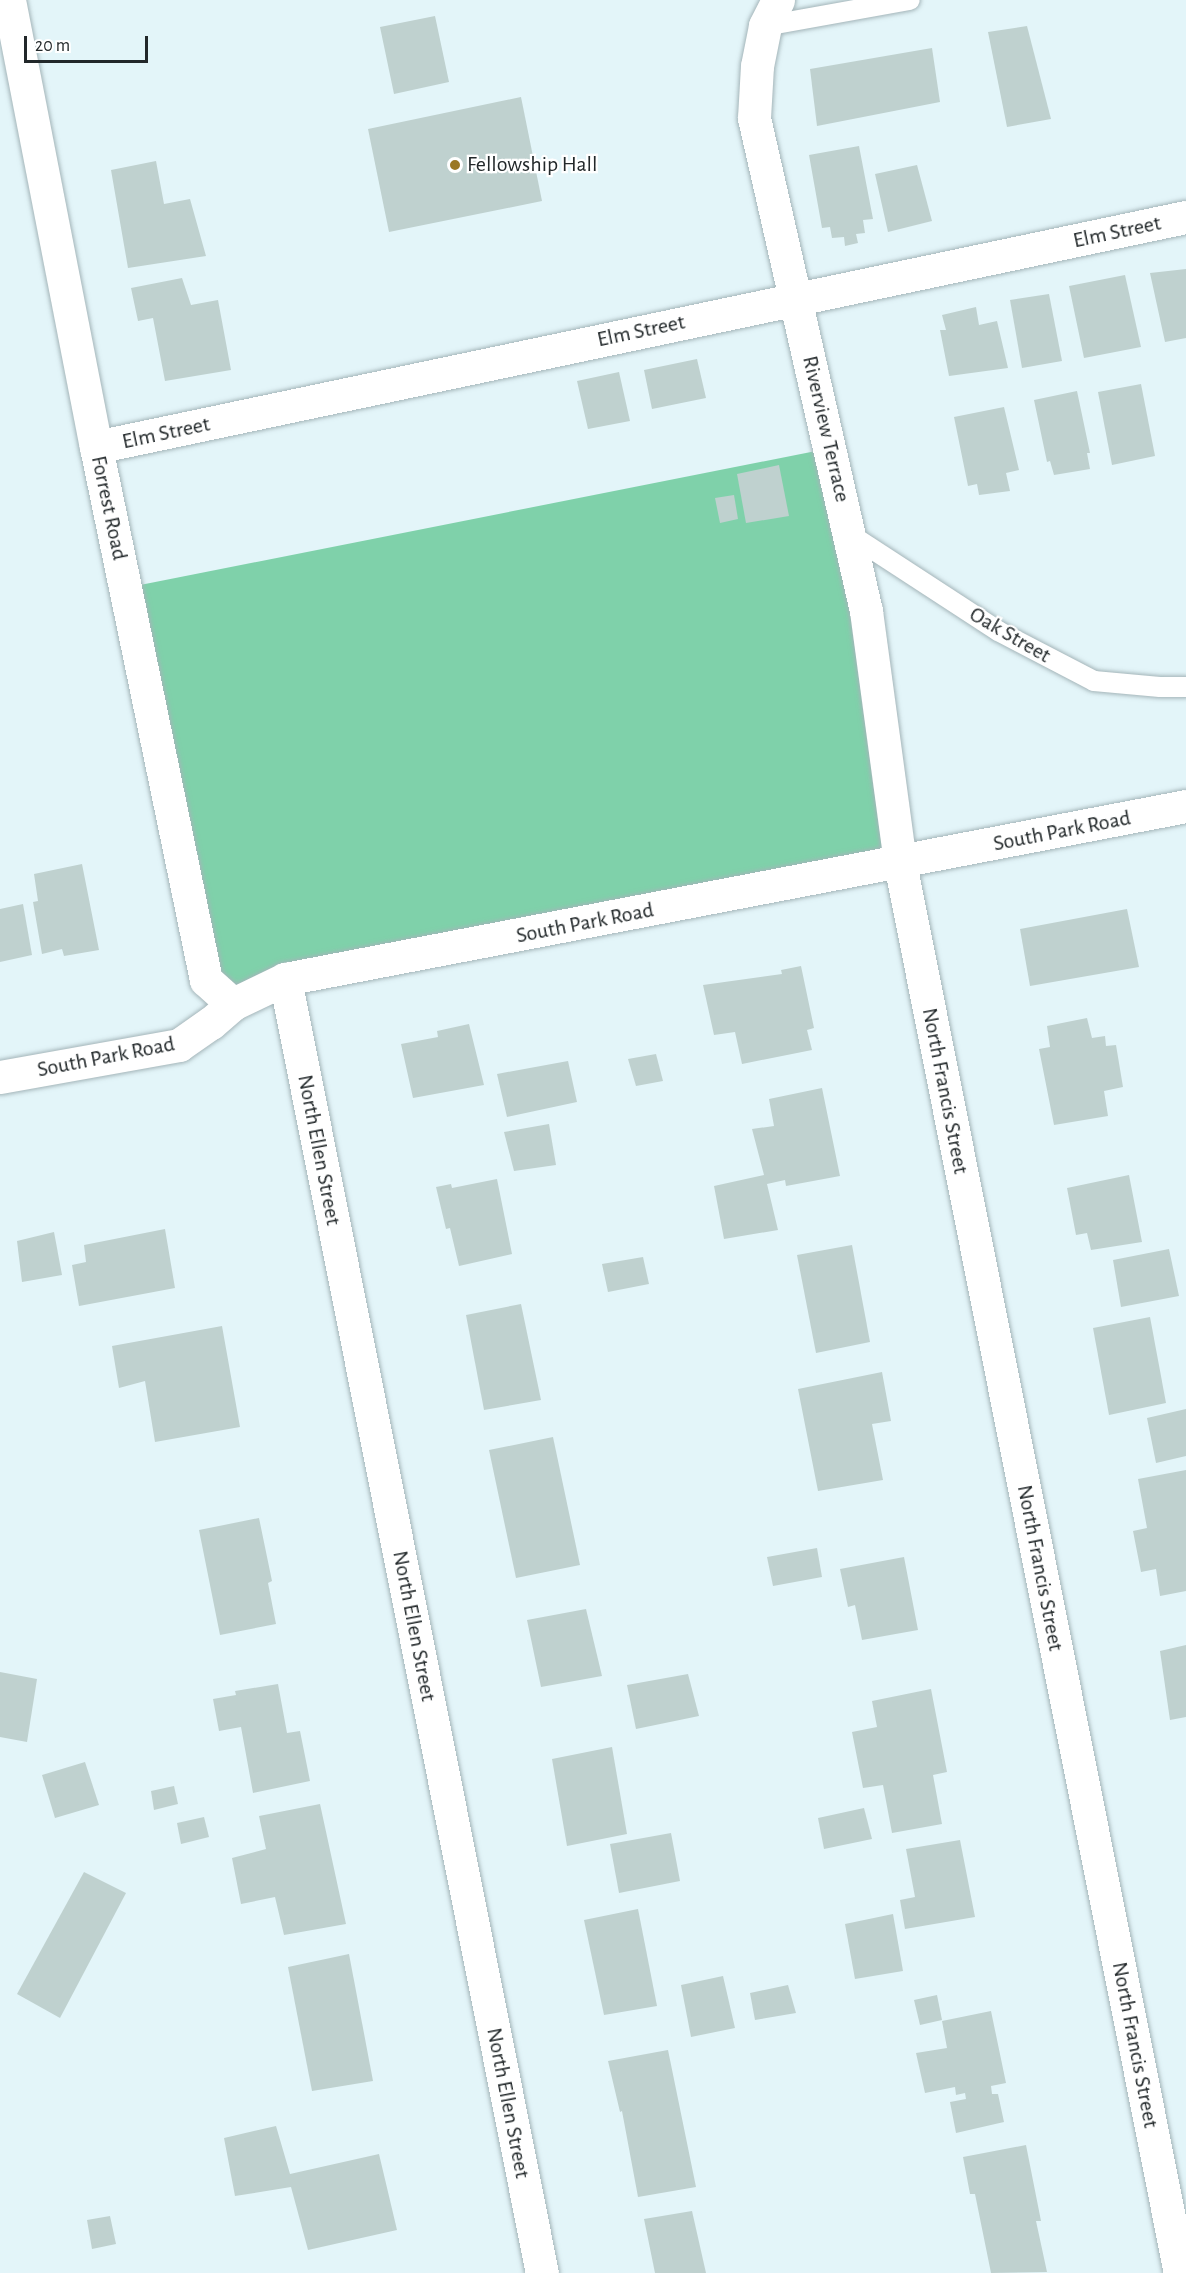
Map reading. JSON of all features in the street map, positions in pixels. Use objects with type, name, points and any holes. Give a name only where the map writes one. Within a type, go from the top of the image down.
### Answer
[{"type":"street","name":"Forrest Road","points":[[9,0],[96,447],[206,980],[233,1004]]},
{"type":"street","name":"Riverview Terrace","points":[[772,13],[757,66],[754,118],[866,611],[900,863]]},
{"type":"street","name":"Elm Street","points":[[96,447],[796,298],[1186,218]]},
{"type":"street","name":"South Park Road","points":[[0,1077],[179,1045],[211,1023],[233,1004],[285,980],[1186,807]]},
{"type":"street","name":"North Francis Street","points":[[900,863],[1180,2273]]},
{"type":"street","name":"North Ellen Street","points":[[285,980],[542,2273]]},
{"type":"lane","points":[[772,13],[910,0]]},
{"type":"lane","name":"Oak Street","points":[[850,535],[998,631],[1094,681],[1186,687]]},
{"type":"green space","points":[[831,448],[900,863],[233,1004],[206,980],[125,588]]},
{"type":"building","points":[[435,16],[449,82],[394,94],[380,27]]},
{"type":"building","points":[[1027,26],[1051,119],[1007,127],[988,32]]},
{"type":"building","points":[[932,48],[940,102],[817,126],[810,69]]},
{"type":"building","name":"Fellowship Hall","points":[[521,97],[542,201],[389,232],[368,129]]},
{"type":"building","points":[[859,146],[873,219],[863,220],[865,233],[856,234],[858,243],[845,246],[844,237],[832,238],[830,227],[822,228],[809,155]]},
{"type":"building","points":[[156,161],[164,204],[190,199],[206,256],[128,268],[111,170]]},
{"type":"building","points":[[917,165],[932,221],[888,232],[875,174]]},
{"type":"building","points":[[1186,269],[1186,338],[1165,342],[1150,273]]},
{"type":"building","points":[[1125,275],[1141,347],[1084,358],[1069,286]]},
{"type":"building","points":[[182,278],[191,305],[218,300],[231,370],[165,381],[153,318],[138,321],[131,288]]},
{"type":"building","points":[[1049,294],[1062,361],[1022,368],[1010,300]]},
{"type":"building","points":[[976,307],[979,325],[997,321],[1008,368],[949,376],[940,330],[946,330],[942,315]]},
{"type":"building","points":[[697,359],[706,398],[652,409],[644,370]]},
{"type":"building","points":[[619,372],[630,421],[588,429],[577,381]]},
{"type":"building","points":[[1141,384],[1155,456],[1112,465],[1098,392]]},
{"type":"building","points":[[1077,391],[1090,453],[1087,453],[1090,469],[1054,475],[1050,461],[1047,462],[1034,400]]},
{"type":"building","points":[[1004,407],[1019,470],[1006,473],[1010,491],[979,495],[977,484],[968,486],[954,417]]},
{"type":"building","points":[[779,465],[789,516],[746,523],[737,474]]},
{"type":"building","points":[[734,495],[738,519],[720,523],[715,498]]},
{"type":"building","points":[[82,864],[99,950],[64,956],[62,949],[42,954],[33,902],[38,901],[34,874]]},
{"type":"building","points":[[23,904],[32,955],[0,962],[0,909]]},
{"type":"building","points":[[1127,909],[1139,967],[1030,986],[1020,929]]},
{"type":"building","points":[[801,966],[814,1028],[807,1030],[812,1050],[742,1064],[735,1032],[714,1035],[703,985],[782,974],[781,970]]},
{"type":"building","points":[[1087,1018],[1092,1038],[1105,1036],[1106,1046],[1116,1045],[1123,1087],[1104,1091],[1108,1116],[1054,1125],[1039,1049],[1050,1047],[1047,1026]]},
{"type":"building","points":[[469,1024],[484,1085],[413,1098],[401,1044],[438,1037],[437,1031]]},
{"type":"building","points":[[656,1054],[663,1081],[636,1086],[628,1059]]},
{"type":"building","points":[[568,1061],[577,1102],[507,1117],[497,1074]]},
{"type":"building","points":[[822,1088],[840,1176],[786,1186],[785,1180],[767,1184],[778,1230],[724,1239],[714,1186],[764,1175],[752,1129],[774,1126],[769,1099]]},
{"type":"building","points":[[549,1124],[556,1165],[514,1171],[504,1132]]},
{"type":"building","points":[[1129,1175],[1142,1242],[1091,1250],[1087,1233],[1076,1235],[1067,1188]]},
{"type":"building","points":[[497,1179],[512,1254],[459,1266],[450,1228],[446,1229],[436,1187],[451,1184],[452,1188]]},
{"type":"building","points":[[165,1229],[175,1288],[79,1306],[72,1265],[86,1262],[84,1245]]},
{"type":"building","points":[[54,1232],[62,1275],[22,1282],[17,1241]]},
{"type":"building","points":[[852,1245],[870,1342],[816,1353],[797,1255]]},
{"type":"building","points":[[1169,1249],[1179,1296],[1121,1307],[1113,1260]]},
{"type":"building","points":[[643,1257],[649,1284],[608,1292],[602,1264]]},
{"type":"building","points":[[521,1304],[541,1400],[484,1410],[466,1315]]},
{"type":"building","points":[[1150,1317],[1166,1403],[1109,1415],[1093,1328]]},
{"type":"building","points":[[222,1326],[240,1427],[155,1442],[145,1381],[119,1388],[112,1346]]},
{"type":"building","points":[[882,1372],[891,1421],[872,1424],[883,1480],[818,1491],[798,1389]]},
{"type":"building","points":[[1186,1409],[1186,1456],[1156,1463],[1147,1418]]},
{"type":"building","points":[[553,1437],[580,1565],[516,1578],[489,1450]]},
{"type":"building","points":[[1186,1470],[1186,1591],[1160,1596],[1156,1569],[1141,1572],[1133,1531],[1147,1528],[1138,1479]]},
{"type":"building","points":[[259,1518],[272,1581],[268,1583],[276,1624],[220,1635],[199,1530]]},
{"type":"building","points":[[817,1548],[822,1577],[773,1586],[767,1557]]},
{"type":"building","points":[[904,1557],[918,1630],[862,1640],[855,1605],[848,1607],[840,1569]]},
{"type":"building","points":[[586,1609],[602,1676],[541,1687],[527,1620]]},
{"type":"building","points":[[1186,1645],[1186,1717],[1170,1720],[1160,1651]]},
{"type":"building","points":[[0,1672],[37,1679],[27,1742],[0,1737]]},
{"type":"building","points":[[688,1674],[699,1716],[636,1729],[627,1685]]},
{"type":"building","points":[[278,1684],[287,1733],[300,1731],[310,1781],[253,1793],[241,1727],[219,1731],[213,1699],[236,1695],[235,1691]]},
{"type":"building","points":[[931,1689],[947,1772],[933,1775],[942,1824],[892,1833],[883,1785],[863,1788],[852,1732],[877,1727],[872,1701]]},
{"type":"building","points":[[612,1747],[627,1834],[567,1846],[552,1759]]},
{"type":"building","points":[[85,1762],[99,1805],[55,1818],[42,1775]]},
{"type":"building","points":[[174,1786],[178,1804],[154,1810],[151,1791]]},
{"type":"building","points":[[320,1804],[346,1924],[284,1935],[275,1897],[241,1904],[232,1858],[266,1849],[259,1816]]},
{"type":"building","points":[[864,1808],[872,1839],[824,1849],[818,1818]]},
{"type":"building","points":[[204,1817],[209,1837],[181,1844],[177,1823]]},
{"type":"building","points":[[671,1833],[680,1881],[619,1893],[610,1844]]},
{"type":"building","points":[[960,1840],[975,1917],[905,1929],[900,1900],[915,1897],[906,1849]]},
{"type":"building","points":[[84,1872],[126,1893],[60,2018],[17,1994]]},
{"type":"building","points":[[638,1909],[657,2006],[604,2015],[584,1920]]},
{"type":"building","points":[[893,1914],[903,1971],[855,1979],[845,1924]]},
{"type":"building","points":[[349,1954],[373,2081],[312,2091],[288,1967]]},
{"type":"building","points":[[723,1976],[735,2028],[691,2037],[681,1985]]},
{"type":"building","points":[[788,1985],[796,2013],[755,2020],[750,1993]]},
{"type":"building","points":[[937,1995],[942,2020],[920,2025],[914,2000]]},
{"type":"building","points":[[991,2011],[1006,2083],[991,2086],[992,2094],[998,2094],[1004,2122],[956,2133],[950,2102],[966,2099],[965,2093],[956,2095],[955,2087],[925,2093],[916,2053],[947,2048],[942,2021]]},
{"type":"building","points":[[668,2050],[696,2187],[638,2197],[622,2111],[620,2112],[608,2061]]},
{"type":"building","points":[[276,2126],[290,2174],[379,2154],[397,2230],[308,2250],[291,2187],[235,2196],[224,2138]]},
{"type":"building","points":[[1026,2145],[1041,2221],[1036,2221],[1047,2272],[991,2273],[975,2194],[970,2194],[963,2157]]},
{"type":"building","points":[[692,2211],[706,2273],[655,2273],[644,2219]]},
{"type":"building","points":[[110,2216],[116,2244],[92,2249],[87,2220]]},
{"type":"place","name":"Fellowship Hall","points":[[455,165]]}]
